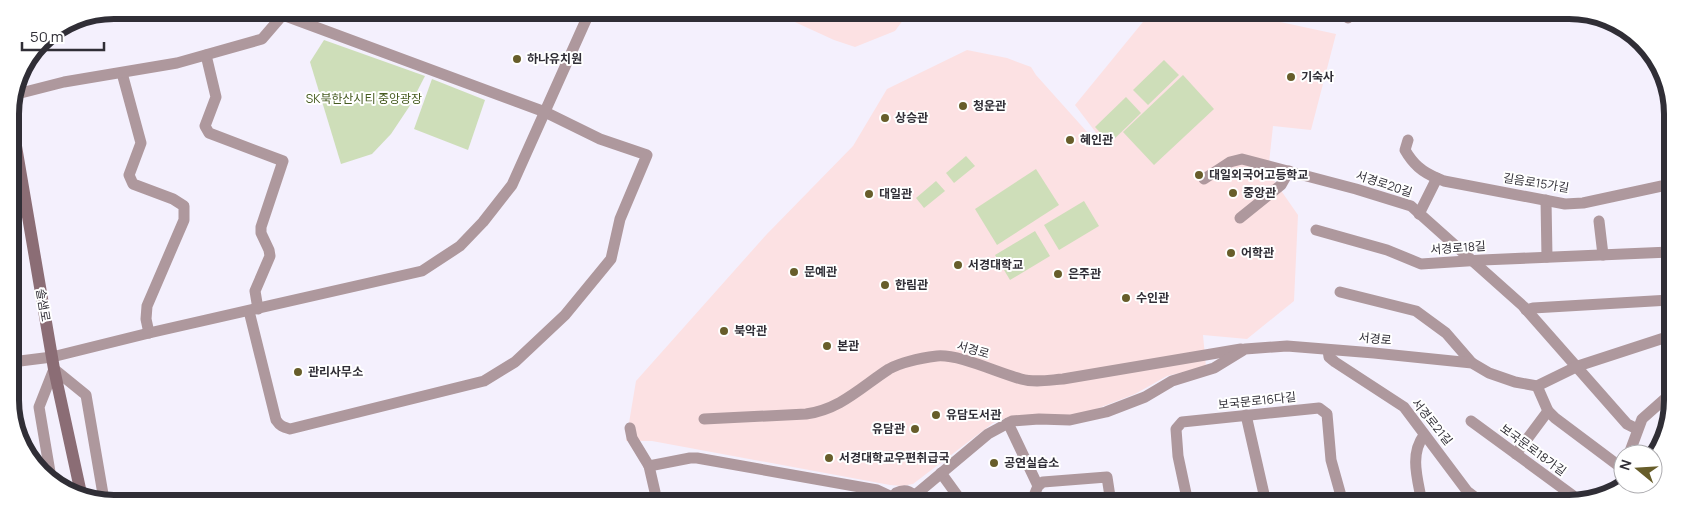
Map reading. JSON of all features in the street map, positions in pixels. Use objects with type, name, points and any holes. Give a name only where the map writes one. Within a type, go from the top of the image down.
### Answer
[{"type":"main road","name":"솔샘로","points":[[19,169],[53,363],[80,489]]},
{"type":"street","points":[[21,93],[64,82],[177,63],[262,39],[280,19]]},
{"type":"street","points":[[206,55],[216,97],[206,126],[209,132],[283,161],[261,227],[261,233],[270,256],[255,291],[254,310],[276,420],[279,426],[290,429],[484,382],[515,362],[565,315],[611,259],[620,219],[647,155],[600,139],[545,112],[301,19]]},
{"type":"street","points":[[19,362],[53,363],[148,333],[422,271],[460,246],[484,222],[512,185],[586,19]]},
{"type":"street","points":[[122,73],[141,143],[129,175],[130,180],[133,184],[173,199],[184,206],[184,220],[147,306],[148,333]]},
{"type":"street","name":"길음로15가길","points":[[1408,140],[1405,150],[1410,160],[1424,173],[1444,181],[1565,204],[1582,203],[1664,185]]},
{"type":"street","name":"서경로20길","points":[[1204,179],[1230,162],[1242,158],[1405,203],[1526,310],[1578,366]]},
{"type":"street","points":[[1240,218],[1280,185],[1289,171]]},
{"type":"street","points":[[1419,214],[1438,178]]},
{"type":"street","points":[[1546,200],[1547,257]]},
{"type":"street","points":[[1599,220],[1603,255]]},
{"type":"street","name":"서경로18길","points":[[1316,230],[1388,250],[1421,264],[1471,260],[1664,252]]},
{"type":"street","name":"서경로","points":[[1340,292],[1416,311],[1446,333],[1472,363],[1489,373],[1515,382],[1537,386]]},
{"type":"street","points":[[1526,310],[1533,308],[1664,300]]},
{"type":"street","points":[[1613,462],[1548,411],[1537,386],[1578,366],[1664,340]]},
{"type":"street","name":"서경로","points":[[704,419],[822,411],[838,404],[890,369],[904,362],[939,356],[957,359],[1023,380],[1040,381],[1063,379],[1245,348],[1287,346],[1472,363]]},
{"type":"street","points":[[920,495],[941,473],[988,434],[1012,421],[1039,419],[1070,420],[1106,412],[1145,397],[1172,382],[1214,368],[1245,348]]},
{"type":"street","name":"서경로21길","points":[[1328,350],[1329,357],[1335,362],[1404,407],[1467,491],[1472,495]]},
{"type":"street","points":[[50,470],[39,407],[53,363]]},
{"type":"street","points":[[53,363],[86,395],[103,494]]},
{"type":"street","points":[[1578,366],[1628,424],[1637,429]]},
{"type":"street","points":[[1632,444],[1642,419],[1664,400]]},
{"type":"street","name":"보국문로16다길","points":[[1186,495],[1178,456],[1176,429],[1182,422],[1319,408],[1327,414],[1331,460],[1341,495]]},
{"type":"street","points":[[1516,454],[1548,411]]},
{"type":"street","points":[[1246,415],[1264,495]]},
{"type":"street","name":"보국문로18가길","points":[[1471,421],[1572,495]]},
{"type":"street","points":[[1008,423],[1038,486]]},
{"type":"street","points":[[630,428],[632,438],[649,466],[655,495]]},
{"type":"street","points":[[1421,495],[1415,459],[1420,441],[1424,435]]},
{"type":"street","points":[[649,466],[697,458],[877,490],[884,495]]},
{"type":"street","points":[[941,473],[957,495]]},
{"type":"street","points":[[1034,495],[1038,486],[1044,482],[1107,477],[1110,495]]},
{"type":"street","points":[[895,495],[904,490],[911,495]]},
{"type":"shaded area","points":[[788,19],[904,19],[895,31],[855,47],[834,40]]},
{"type":"shaded area","name":"서경대학교","points":[[1145,19],[1266,19],[1336,34],[1311,130],[1273,126],[1268,172],[1298,215],[1294,301],[1247,339],[1203,335],[1206,367],[1167,376],[1135,394],[1086,413],[1011,416],[993,423],[913,484],[902,486],[890,485],[652,441],[626,441],[636,381],[766,235],[853,146],[887,89],[967,50],[1007,58],[1031,67],[1096,142],[1100,138],[1075,105]]},
{"type":"green space","name":"SK북한산시티 중앙광장","points":[[324,40],[425,76],[409,107],[391,134],[372,154],[341,164],[310,62]]},
{"type":"green space","points":[[1164,60],[1179,75],[1148,105],[1133,90]]},
{"type":"green space","points":[[1183,75],[1214,109],[1154,165],[1123,132]]},
{"type":"green space","points":[[432,79],[485,100],[468,150],[414,129]]},
{"type":"green space","points":[[1126,97],[1141,113],[1110,143],[1095,127]]},
{"type":"green space","points":[[966,156],[975,166],[954,183],[946,173]]},
{"type":"green space","points":[[1036,169],[1059,205],[997,245],[975,209]]},
{"type":"green space","points":[[936,181],[945,191],[924,208],[916,198]]},
{"type":"green space","points":[[1084,201],[1099,226],[1059,250],[1044,225]]},
{"type":"green space","points":[[1035,231],[1050,256],[1010,280],[995,255]]},
{"type":"place","name":"하나유치원","points":[[517,59]]},
{"type":"place","name":"기숙사","points":[[1291,77]]},
{"type":"place","name":"청운관","points":[[963,106]]},
{"type":"place","name":"상승관","points":[[885,118]]},
{"type":"place","name":"혜인관","points":[[1070,140]]},
{"type":"place","name":"대일외국어고등학교","points":[[1199,175]]},
{"type":"place","name":"중앙관","points":[[1233,193]]},
{"type":"place","name":"대일관","points":[[869,194]]},
{"type":"place","name":"어학관","points":[[1231,253]]},
{"type":"place","name":"서경대학교","points":[[958,265]]},
{"type":"place","name":"문예관","points":[[794,272]]},
{"type":"place","name":"은주관","points":[[1058,274]]},
{"type":"place","name":"한림관","points":[[885,285]]},
{"type":"place","name":"수인관","points":[[1126,298]]},
{"type":"place","name":"북악관","points":[[724,331]]},
{"type":"place","name":"본관","points":[[827,346]]},
{"type":"place","name":"관리사무소","points":[[298,372]]},
{"type":"place","name":"유담도서관","points":[[936,415]]},
{"type":"place","name":"유담관","points":[[915,429]]},
{"type":"place","name":"서경대학교우편취급국","points":[[829,458]]},
{"type":"place","name":"공연실습소","points":[[994,463]]}]
